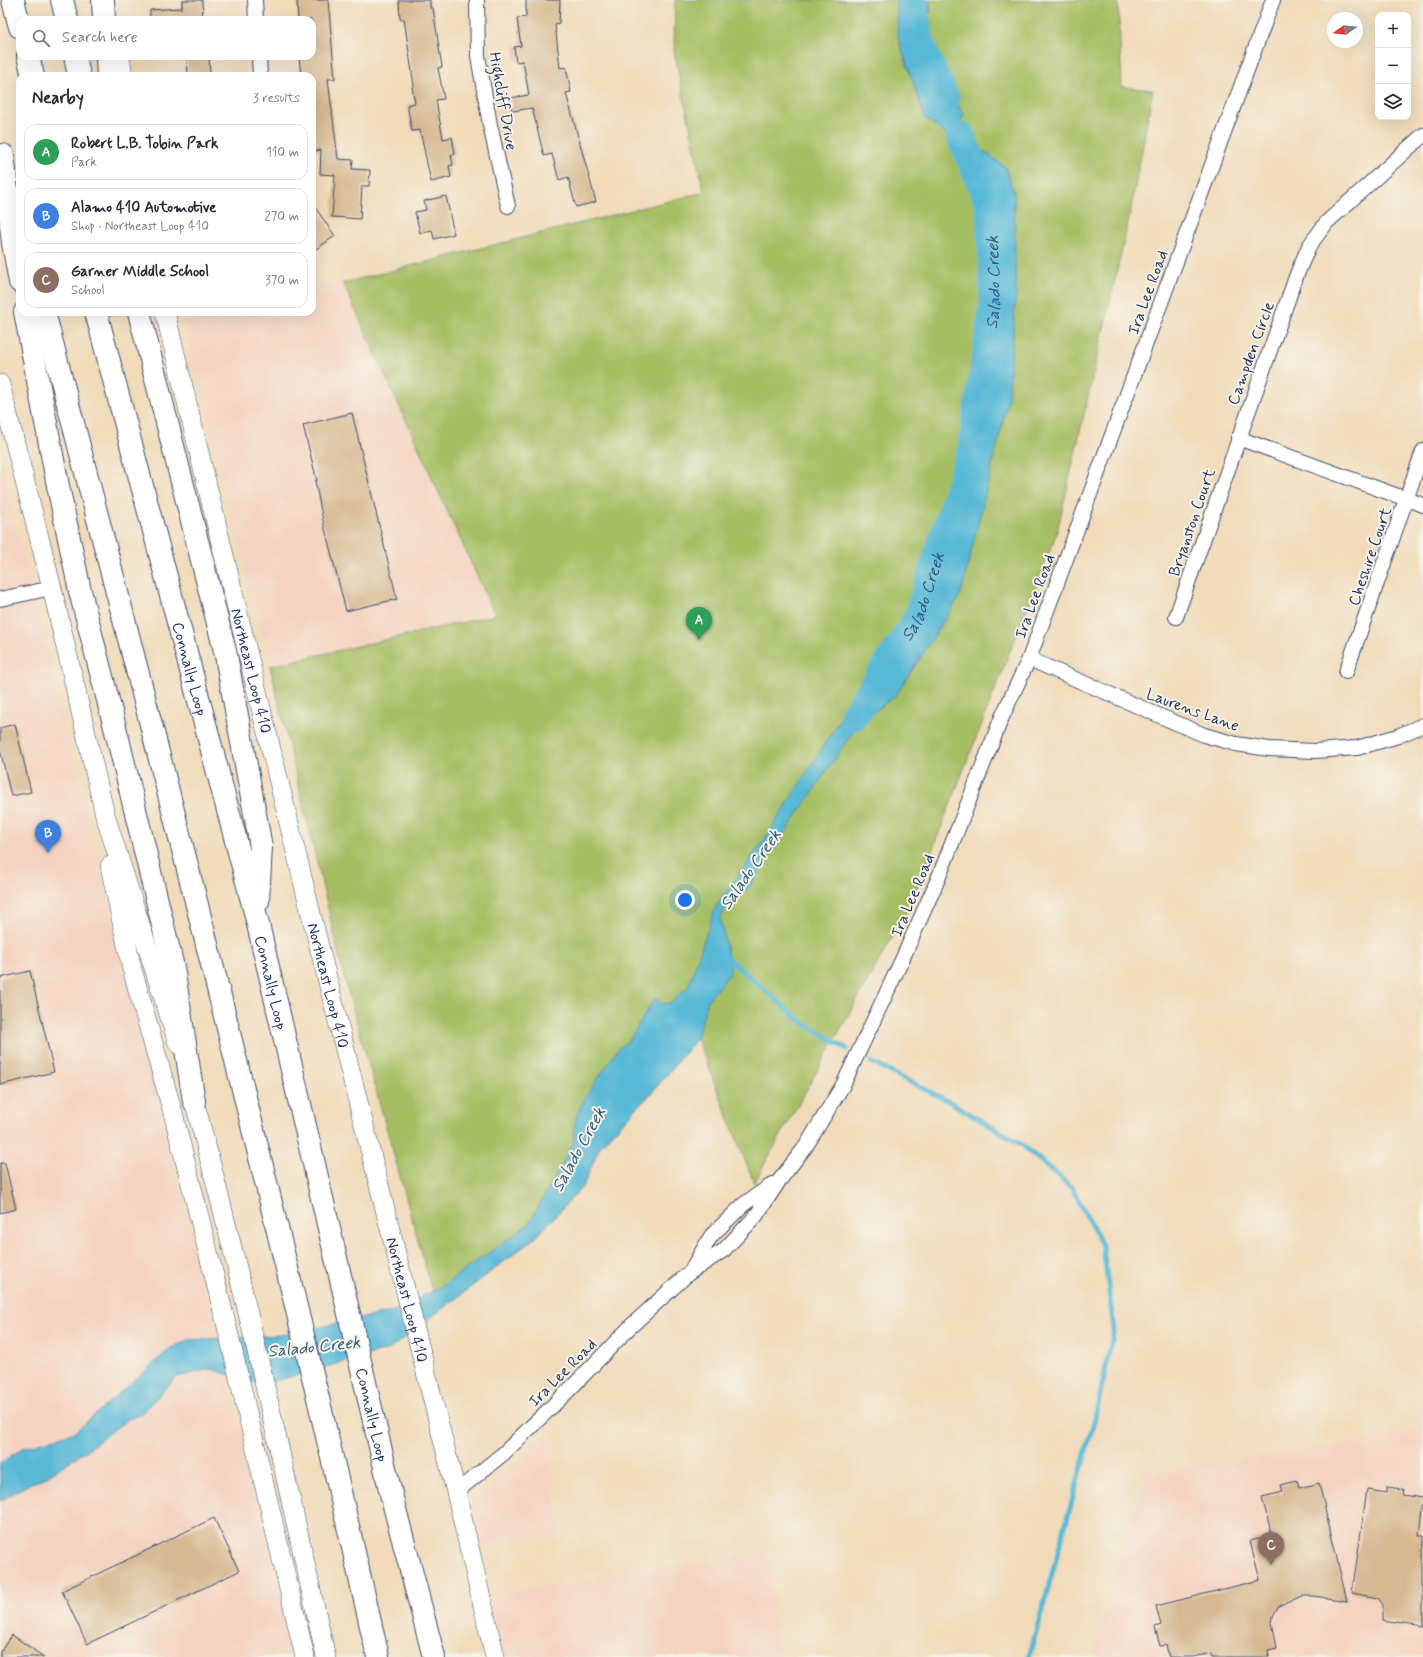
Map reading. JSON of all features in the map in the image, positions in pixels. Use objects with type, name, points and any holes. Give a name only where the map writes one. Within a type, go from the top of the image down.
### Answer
[{"type":"highway","points":[[13,0],[17,16]]},
{"type":"highway","points":[[62,0],[66,16]]},
{"type":"highway","points":[[103,0],[104,16]]},
{"type":"highway","points":[[29,60],[32,72]]},
{"type":"highway","points":[[76,60],[78,72]]},
{"type":"highway","points":[[107,60],[108,72]]},
{"type":"highway","points":[[1,150],[16,206]]},
{"type":"highway","points":[[1,150],[16,260]]},
{"type":"highway","points":[[26,316],[55,474],[80,591],[119,743],[173,967],[194,1101]]},
{"type":"highway","points":[[45,316],[164,771],[250,1114],[345,1510],[378,1657]]},
{"type":"highway","name":"Connally Loop","points":[[97,316],[257,920],[392,1498],[434,1657]]},
{"type":"highway","points":[[140,316],[226,655],[245,752],[261,847],[257,920]]},
{"type":"highway","points":[[143,316],[150,356]]},
{"type":"main road","points":[[111,0],[113,16]]},
{"type":"main road","points":[[121,60],[122,72]]},
{"type":"main road","name":"Northeast Loop 410","points":[[167,316],[340,1028],[456,1492],[495,1657]]},
{"type":"main road","points":[[0,384],[52,588],[105,816],[178,1043],[207,1148],[283,1460],[326,1657]]},
{"type":"main road","points":[[95,769],[113,886],[130,961],[173,1113],[227,1327],[274,1531],[306,1657]]},
{"type":"street","points":[[255,0],[256,16]]},
{"type":"street","name":"Highcliff Drive","points":[[477,0],[478,56],[490,125],[508,206]]},
{"type":"street","name":"Ira Lee Road","points":[[456,1492],[504,1453],[571,1388],[631,1326],[688,1274],[724,1250],[756,1216],[779,1181],[806,1146],[843,1085],[932,891],[1002,717],[1029,659],[1273,0]]},
{"type":"street","points":[[259,60],[260,72]]},
{"type":"street","name":"Campden Circle","points":[[1238,438],[1297,274],[1309,246],[1327,222],[1423,135]]},
{"type":"street","points":[[1238,438],[1423,505]]},
{"type":"street","name":"Bryanston Court","points":[[1176,617],[1238,438]]},
{"type":"street","name":"Cheshire Court","points":[[1346,672],[1423,450]]},
{"type":"street","points":[[0,599],[52,588]]},
{"type":"street","name":"Laurens Lane","points":[[1029,659],[1204,735],[1256,747],[1315,751],[1357,748],[1398,736],[1423,725]]},
{"type":"street","name":"Ira Lee Road","points":[[688,1274],[711,1236],[744,1204],[779,1181]]},
{"type":"shaded area","points":[[343,283],[495,615],[270,666],[182,319],[196,316],[316,316],[316,289]]},
{"type":"shaded area","points":[[2,465],[39,623],[297,1657],[0,1657],[0,466]]},
{"type":"shaded area","points":[[1423,1431],[1423,1657],[1092,1657],[1147,1473]]},
{"type":"shaded area","points":[[547,1435],[560,1534],[475,1544],[468,1517],[476,1496]]},
{"type":"shaded area","points":[[768,1553],[782,1657],[504,1657],[487,1595]]},
{"type":"green space","points":[[675,0],[1118,0],[1122,87],[1153,90],[1130,214],[1057,532],[911,904],[754,1183],[697,1038],[655,1089],[600,1146],[583,1186],[536,1237],[438,1312],[345,980],[270,666],[495,615],[343,283],[704,192],[674,52]]},
{"type":"water","points":[[896,0],[929,0],[931,13],[922,8],[921,51],[964,114],[960,123],[972,131],[978,147],[1005,167],[1014,193],[1016,295],[1008,400],[961,594],[896,695],[858,724],[747,890],[726,908],[720,917],[731,972],[708,1000],[697,1038],[655,1089],[600,1146],[583,1186],[536,1237],[390,1349],[261,1385],[211,1369],[177,1377],[140,1415],[128,1419],[87,1450],[41,1480],[31,1483],[0,1501],[0,1463],[23,1448],[75,1432],[171,1348],[188,1340],[282,1335],[391,1312],[441,1287],[529,1224],[573,1144],[576,1117],[586,1096],[619,1048],[629,1041],[655,998],[662,1004],[671,1003],[688,987],[716,906],[763,842],[843,715],[900,658],[914,638],[945,566],[962,502],[962,456],[991,359],[995,323],[997,202],[988,177],[965,166],[953,153],[947,135],[925,118],[898,38]]},
{"type":"building","points":[[182,0],[202,0],[203,16],[150,16],[150,10],[182,8]]},
{"type":"building","points":[[297,0],[328,0],[335,79],[328,79],[338,159],[353,160],[352,169],[370,170],[369,186],[362,186],[360,219],[332,217],[335,175],[320,174],[321,150],[316,151],[316,72],[301,72],[299,60],[316,60],[316,16],[298,16]]},
{"type":"building","points":[[399,0],[430,0],[430,8],[433,8],[442,67],[438,68],[444,99],[436,100],[443,139],[452,137],[455,154],[451,155],[453,165],[449,166],[451,177],[431,182],[420,130],[412,131],[407,105],[415,103],[412,87],[414,86],[404,19],[400,19]]},
{"type":"building","points":[[526,0],[560,0],[559,23],[555,24],[560,68],[566,67],[571,92],[566,93],[596,202],[576,207],[568,177],[559,180],[552,154],[544,156],[532,108],[512,111],[510,98],[529,95],[523,61],[516,62],[514,47],[521,46],[517,18],[526,17]]},
{"type":"building","points":[[187,60],[209,60],[210,72],[188,72]]},
{"type":"building","points":[[446,196],[454,234],[434,239],[432,230],[420,233],[415,212],[426,210],[424,201]]},
{"type":"building","points":[[316,209],[335,236],[316,249]]},
{"type":"building","points":[[352,413],[397,599],[346,611],[324,525],[315,481],[317,481],[303,425]]},
{"type":"building","points":[[15,724],[31,792],[11,796],[0,749],[0,728]]},
{"type":"building","points":[[30,971],[54,1072],[0,1085],[0,978]]},
{"type":"building","points":[[0,1163],[5,1163],[16,1209],[0,1213]]},
{"type":"building","points":[[1297,1481],[1299,1488],[1319,1483],[1347,1601],[1314,1596],[1303,1596],[1286,1602],[1278,1607],[1273,1616],[1272,1623],[1277,1648],[1268,1650],[1269,1657],[1212,1657],[1211,1653],[1194,1657],[1169,1657],[1166,1645],[1160,1646],[1155,1627],[1161,1625],[1156,1606],[1260,1580],[1250,1541],[1272,1536],[1262,1497],[1283,1492],[1281,1485]]},
{"type":"building","points":[[1387,1487],[1403,1489],[1402,1495],[1423,1498],[1419,1536],[1423,1536],[1423,1626],[1382,1620],[1382,1605],[1377,1598],[1352,1593],[1367,1490],[1387,1493]]},
{"type":"building","points":[[214,1518],[239,1571],[87,1644],[62,1591]]},
{"type":"building","points":[[12,1635],[44,1657],[0,1657],[0,1652]]},
{"type":"waterway","name":"Salado Creek","points":[[912,0],[921,45],[945,98]]},
{"type":"waterway","name":"Salado Creek","points":[[854,716],[917,620],[972,449],[994,306],[991,207],[961,136]]},
{"type":"waterway","points":[[724,955],[803,1023],[847,1049]]},
{"type":"waterway","points":[[871,1062],[948,1101],[1021,1144],[1072,1188],[1103,1247],[1114,1330],[1095,1418],[1029,1657]]},
{"type":"place","name":"Robert L.B. Tobin Park","points":[[699,640]]},
{"type":"place","name":"Alamo 410 Automotive","points":[[48,853]]},
{"type":"place","name":"Garner Middle School","points":[[1271,1565]]}]
